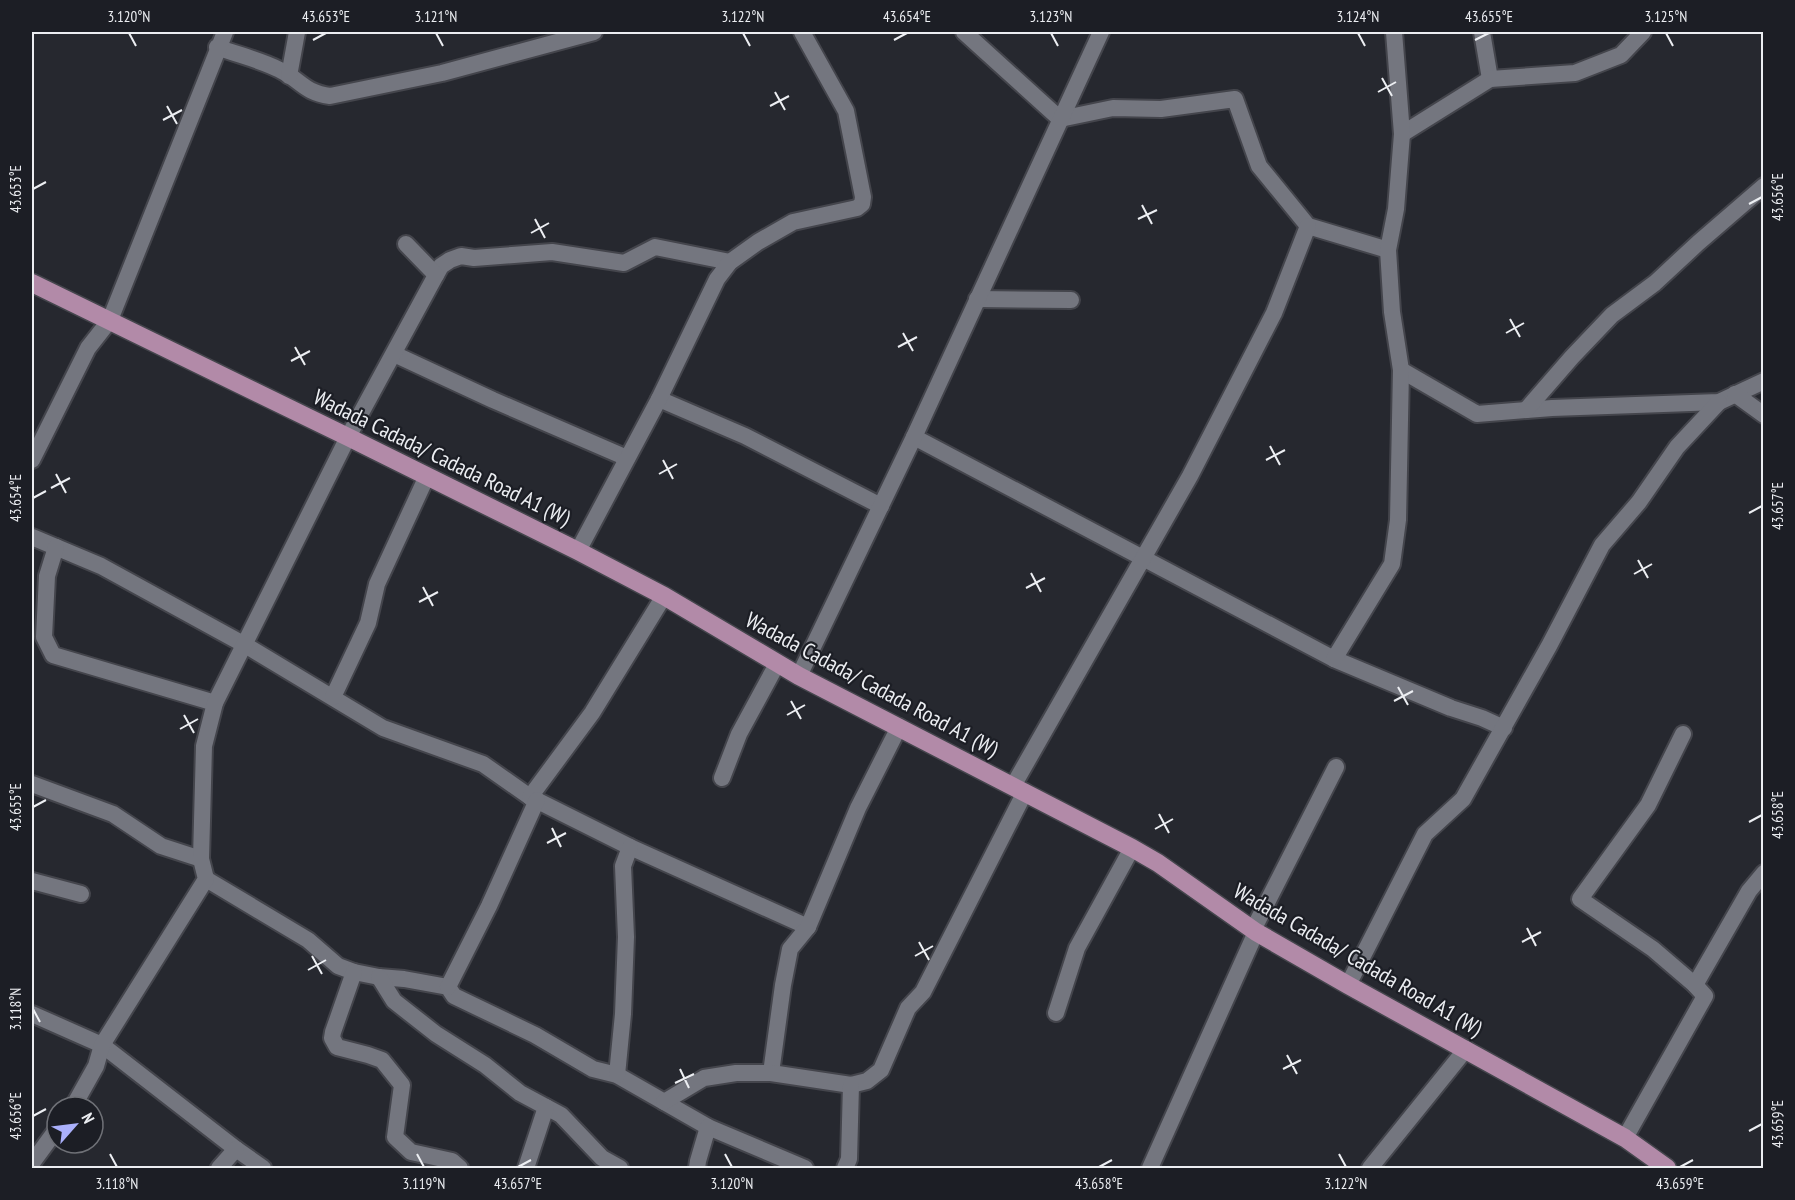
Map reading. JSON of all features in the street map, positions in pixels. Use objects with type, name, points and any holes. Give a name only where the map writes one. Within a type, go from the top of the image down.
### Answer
[{"type":"main road","name":"Wadada Cadada/ Cadada Road A1 (W)","points":[[32,284],[348,436],[578,551],[664,596],[799,676],[1158,863],[1255,931],[1625,1138],[1667,1168]]},
{"type":"street","points":[[32,460],[88,348],[110,320],[225,32]]},
{"type":"street","points":[[289,76],[297,32]]},
{"type":"street","points":[[217,48],[282,70],[317,94],[330,96],[442,73],[594,32]]},
{"type":"street","points":[[578,551],[659,399],[717,279],[730,262],[758,242],[793,222],[857,208],[862,204],[863,197],[846,111],[802,32]]},
{"type":"street","points":[[964,32],[1060,119]]},
{"type":"street","points":[[799,676],[914,437],[1101,32]]},
{"type":"street","points":[[1334,659],[1392,564],[1398,520],[1401,370],[1392,312],[1388,250],[1396,209],[1402,134],[1394,32]]},
{"type":"street","points":[[1482,32],[1490,79]]},
{"type":"street","points":[[1402,134],[1490,79],[1575,73],[1622,55],[1643,32]]},
{"type":"street","points":[[1060,119],[1113,108],[1161,109],[1234,99],[1258,166],[1308,226],[1388,250]]},
{"type":"street","points":[[1526,410],[1612,315],[1654,283],[1764,186]]},
{"type":"street","points":[[664,1102],[705,1078],[736,1073],[771,1073],[851,1085],[867,1081],[881,1070],[909,1008],[923,992],[1019,789],[1142,558],[1190,476],[1274,313],[1308,226]]},
{"type":"street","points":[[406,244],[436,275]]},
{"type":"street","points":[[730,262],[655,247],[624,263],[552,252],[474,258],[461,256],[441,266],[348,436],[215,703],[204,746],[201,859],[206,879],[308,940],[338,966],[379,977],[448,987],[454,996],[535,1035],[593,1069],[617,1075],[708,1127],[805,1168]]},
{"type":"street","points":[[977,299],[1071,300]]},
{"type":"street","points":[[394,354],[627,458]]},
{"type":"street","points":[[1401,370],[1477,414],[1719,402]]},
{"type":"street","points":[[1348,985],[1425,834],[1463,799],[1504,728],[1602,545],[1639,502],[1677,447],[1719,402],[1764,381]]},
{"type":"street","points":[[1735,394],[1764,415]]},
{"type":"street","points":[[659,399],[745,436],[881,506]]},
{"type":"street","points":[[914,437],[1334,659],[1504,728]]},
{"type":"street","points":[[333,697],[368,623],[377,584],[427,476]]},
{"type":"street","points":[[32,537],[101,566],[245,645],[383,728],[483,764],[534,799],[630,848],[808,927]]},
{"type":"street","points":[[56,548],[47,576],[44,637],[53,655],[215,703]]},
{"type":"street","points":[[448,987],[489,906],[534,799],[664,596]]},
{"type":"street","points":[[722,778],[739,734],[777,664]]},
{"type":"street","points":[[771,1073],[790,949],[808,927],[858,808],[899,728]]},
{"type":"street","points":[[1625,1138],[1705,996],[1653,949],[1580,899],[1648,805],[1683,734]]},
{"type":"street","points":[[1150,1168],[1255,931],[1336,767]]},
{"type":"street","points":[[32,784],[113,814],[161,846],[201,859]]},
{"type":"street","points":[[617,1075],[626,937],[623,866],[630,848]]},
{"type":"street","points":[[1056,1013],[1077,948],[1132,849]]},
{"type":"street","points":[[1695,985],[1749,891],[1764,873]]},
{"type":"street","points":[[80,1095],[96,1066],[102,1045],[206,879]]},
{"type":"street","points":[[32,881],[81,894]]},
{"type":"street","points":[[354,972],[332,1038],[337,1047],[368,1054],[382,1060],[402,1085],[395,1137],[411,1152],[452,1161],[460,1168]]},
{"type":"street","points":[[379,977],[394,1001],[436,1034],[485,1065],[520,1093],[561,1115],[611,1167]]},
{"type":"street","points":[[32,1014],[102,1045],[263,1168]]},
{"type":"street","points":[[1370,1168],[1466,1049]]},
{"type":"street","points":[[845,1168],[849,1159],[851,1085]]},
{"type":"street","points":[[526,1168],[546,1107]]},
{"type":"street","points":[[697,1168],[708,1127]]},
{"type":"street","points":[[32,1163],[45,1145]]},
{"type":"street","points":[[219,1168],[236,1149]]}]
